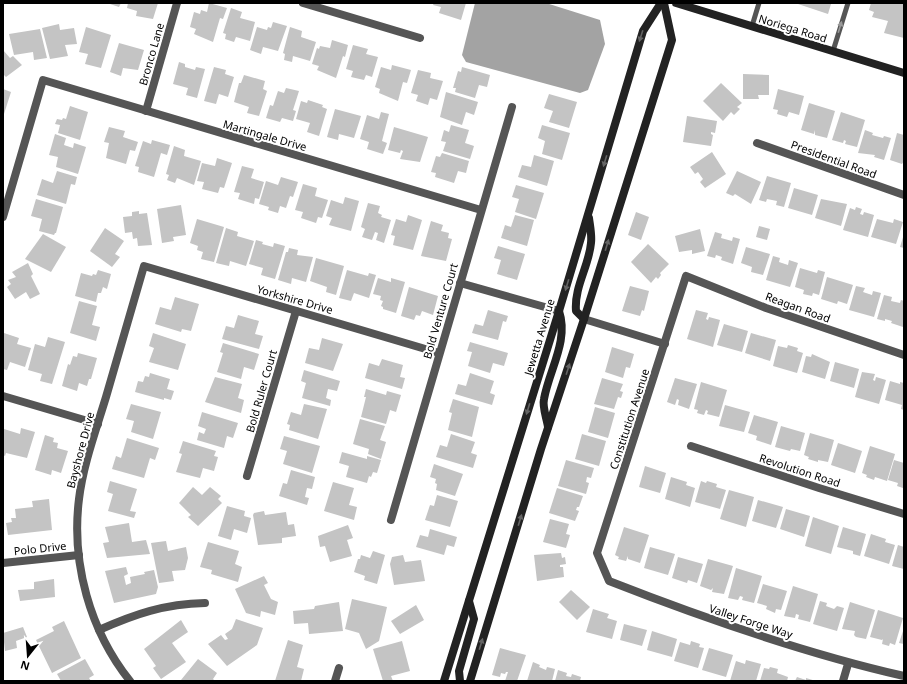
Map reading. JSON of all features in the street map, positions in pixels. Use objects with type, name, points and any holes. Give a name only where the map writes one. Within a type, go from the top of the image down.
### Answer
[{"type":"street","name":"Bronco Lane","points":[[146,111],[177,3]]},
{"type":"street","points":[[302,3],[420,38]]},
{"type":"street","name":"Jewetta Avenue","points":[[444,681],[559,311],[643,31],[661,3]]},
{"type":"street","points":[[470,681],[548,428],[672,40],[664,3]]},
{"type":"street","name":"Noriega Road","points":[[676,3],[904,73]]},
{"type":"street","name":"Martingale Drive","points":[[3,217],[43,80],[481,210]]},
{"type":"street","name":"Bold Venture Court","points":[[391,520],[512,108]]},
{"type":"street","name":"Presidential Road","points":[[757,143],[904,195]]},
{"type":"street","points":[[589,213],[591,243],[576,294],[576,311],[584,319],[665,344]]},
{"type":"street","name":"Yorkshire Drive","points":[[144,266],[439,353]]},
{"type":"street","name":"Bayshore Drive","points":[[130,681],[110,653],[88,602],[79,555],[77,525],[79,499],[84,474],[144,266]]},
{"type":"street","name":"Constitution Avenue","points":[[603,568],[597,553],[686,276]]},
{"type":"street","name":"Reagan Road","points":[[686,276],[773,311],[904,355]]},
{"type":"street","points":[[460,283],[559,311],[562,322],[562,334],[543,401],[548,428]]},
{"type":"street","name":"Bold Ruler Court","points":[[247,476],[296,311]]},
{"type":"street","points":[[3,396],[98,424]]},
{"type":"street","name":"Revolution Road","points":[[691,446],[904,514]]},
{"type":"street","name":"Polo Drive","points":[[3,562],[79,555]]},
{"type":"street","name":"Valley Forge Way","points":[[603,568],[609,581],[704,618],[848,664],[904,676]]},
{"type":"street","points":[[460,681],[459,671],[474,619],[469,601]]},
{"type":"street","points":[[99,630],[134,614],[157,608],[180,604],[205,603]]},
{"type":"street","points":[[843,681],[848,664]]},
{"type":"street","points":[[335,681],[339,668]]},
{"type":"lane","points":[[752,26],[759,3]]},
{"type":"lane","points":[[833,51],[848,3]]},
{"type":"shaded area","points":[[475,3],[546,3],[600,20],[605,44],[588,90],[580,93],[466,62],[462,55]]},
{"type":"building","points":[[107,3],[121,3],[119,7]]},
{"type":"building","points":[[128,3],[158,3],[153,19],[136,16],[137,11],[127,8]]},
{"type":"building","points":[[209,3],[227,8],[223,19],[220,18],[213,42],[194,34],[196,29],[190,27],[194,12],[200,14],[201,10],[207,12]]},
{"type":"building","points":[[434,3],[466,3],[461,20],[439,13],[441,7],[433,5]]},
{"type":"building","points":[[795,3],[827,3],[831,4],[828,14]]},
{"type":"building","points":[[871,3],[904,3],[904,38],[884,33],[888,21],[872,17],[874,12],[869,10]]},
{"type":"building","points":[[231,8],[242,12],[240,18],[255,22],[250,41],[236,37],[234,42],[225,39],[226,34],[223,33]]},
{"type":"building","points":[[273,22],[287,26],[278,51],[263,47],[261,54],[250,50],[257,27],[267,30],[268,27],[271,28]]},
{"type":"building","points":[[59,24],[60,30],[74,28],[77,44],[65,45],[68,56],[50,59],[42,28]]},
{"type":"building","points":[[86,27],[111,35],[101,68],[85,64],[88,54],[79,52]]},
{"type":"building","points":[[290,27],[302,31],[301,37],[316,42],[310,61],[293,56],[292,62],[284,60],[285,54],[283,53]]},
{"type":"building","points":[[40,29],[47,58],[34,60],[33,52],[14,55],[9,34]]},
{"type":"building","points":[[332,40],[348,45],[345,57],[343,56],[336,78],[317,70],[319,66],[312,64],[317,48],[319,49],[320,46],[330,48]]},
{"type":"building","points":[[119,43],[144,50],[138,70],[123,68],[121,76],[110,72]]},
{"type":"building","points":[[353,45],[368,49],[366,54],[378,57],[372,77],[366,75],[364,80],[351,77],[353,71],[346,69]]},
{"type":"building","points":[[3,50],[10,58],[13,56],[22,65],[6,77],[3,74]]},
{"type":"building","points":[[179,62],[185,64],[185,67],[195,70],[196,67],[205,69],[197,98],[186,95],[188,88],[173,84]]},
{"type":"building","points":[[392,65],[411,70],[407,83],[403,82],[398,101],[379,93],[380,89],[375,87],[381,67],[391,70]]},
{"type":"building","points":[[214,67],[226,70],[225,74],[234,77],[228,97],[219,94],[216,104],[204,101]]},
{"type":"building","points":[[462,67],[490,75],[487,87],[479,85],[475,98],[455,92],[456,88],[453,88],[458,71],[461,72]]},
{"type":"building","points":[[418,70],[431,73],[430,78],[443,81],[437,100],[430,98],[428,105],[416,101],[418,95],[411,93]]},
{"type":"building","points":[[743,74],[769,75],[769,95],[758,95],[759,99],[743,99]]},
{"type":"building","points":[[244,75],[265,81],[263,89],[267,91],[259,116],[247,113],[249,107],[234,102],[239,83],[241,83]]},
{"type":"building","points":[[721,83],[742,103],[737,107],[740,109],[734,115],[731,112],[723,121],[703,101]]},
{"type":"building","points":[[286,88],[299,91],[293,110],[296,111],[293,121],[282,118],[280,122],[266,118],[270,105],[273,106],[278,91],[284,93]]},
{"type":"building","points":[[3,89],[11,92],[4,114],[3,113]]},
{"type":"building","points":[[778,89],[804,96],[799,115],[789,112],[787,117],[777,114],[778,110],[773,109]]},
{"type":"building","points":[[446,92],[478,102],[474,115],[466,112],[462,125],[440,117]]},
{"type":"building","points":[[549,94],[577,102],[569,128],[549,122],[553,111],[544,108]]},
{"type":"building","points":[[308,100],[323,105],[322,107],[327,109],[319,136],[307,132],[310,123],[296,119],[301,101],[307,103]]},
{"type":"building","points":[[809,103],[835,111],[827,138],[815,135],[815,130],[814,134],[801,130]]},
{"type":"building","points":[[70,106],[88,112],[80,140],[58,133],[60,125],[55,124],[57,119],[66,119]]},
{"type":"building","points":[[335,109],[361,116],[354,138],[339,134],[338,140],[327,137]]},
{"type":"building","points":[[381,112],[389,114],[382,141],[387,143],[383,154],[367,149],[369,142],[360,139],[367,115],[379,119]]},
{"type":"building","points":[[841,112],[865,120],[857,147],[845,144],[846,141],[844,140],[843,143],[832,140]]},
{"type":"building","points":[[687,116],[717,121],[715,133],[711,132],[713,135],[711,146],[683,142]]},
{"type":"building","points":[[451,125],[469,130],[465,143],[474,146],[470,159],[443,151],[446,142],[441,141],[444,130],[449,132]]},
{"type":"building","points":[[542,125],[570,133],[562,160],[542,154],[545,141],[538,138]]},
{"type":"building","points":[[109,127],[125,131],[123,137],[138,142],[135,151],[130,150],[126,164],[106,158],[109,143],[104,142]]},
{"type":"building","points":[[394,127],[428,137],[420,162],[400,159],[403,151],[401,150],[400,153],[388,150]]},
{"type":"building","points":[[865,130],[873,133],[872,135],[883,138],[884,136],[891,138],[884,160],[874,157],[875,155],[858,153]]},
{"type":"building","points":[[897,133],[904,135],[904,161],[902,164],[890,160]]},
{"type":"building","points":[[55,134],[66,138],[64,145],[73,148],[74,143],[86,147],[78,174],[56,167],[58,157],[49,155]]},
{"type":"building","points":[[152,140],[170,145],[167,155],[161,153],[154,177],[138,172],[139,167],[135,166],[143,141],[151,144]]},
{"type":"building","points":[[174,146],[185,150],[184,156],[201,161],[194,185],[177,178],[175,183],[167,180],[169,175],[166,174]]},
{"type":"building","points":[[712,152],[726,174],[705,188],[700,182],[703,179],[698,172],[695,174],[690,167]]},
{"type":"building","points":[[442,153],[469,161],[466,173],[458,171],[454,183],[435,177],[436,173],[431,172],[436,156],[440,157]]},
{"type":"building","points":[[534,155],[554,161],[547,186],[518,177],[522,165],[531,167]]},
{"type":"building","points":[[217,158],[232,163],[224,188],[220,187],[218,193],[202,189],[204,182],[197,181],[202,163],[215,166]]},
{"type":"building","points":[[242,166],[254,169],[251,178],[264,182],[259,199],[255,198],[254,204],[238,199],[240,193],[234,192]]},
{"type":"building","points":[[57,171],[77,177],[75,185],[71,184],[66,204],[37,195],[42,179],[53,183]]},
{"type":"building","points":[[737,171],[761,182],[751,204],[735,194],[733,196],[726,193]]},
{"type":"building","points":[[767,176],[791,183],[784,207],[776,205],[777,201],[767,199],[766,202],[759,200]]},
{"type":"building","points":[[281,177],[298,182],[293,197],[290,196],[286,208],[280,206],[278,213],[268,210],[269,207],[259,204],[266,181],[278,185]]},
{"type":"building","points":[[303,184],[317,188],[315,196],[328,200],[322,218],[318,217],[316,223],[301,218],[303,212],[295,210]]},
{"type":"building","points":[[516,185],[544,193],[536,219],[515,212],[519,199],[512,197]]},
{"type":"building","points":[[794,188],[818,195],[812,215],[788,208]]},
{"type":"building","points":[[345,197],[359,201],[351,231],[329,225],[332,218],[326,216],[331,200],[343,204]]},
{"type":"building","points":[[36,199],[63,207],[56,233],[54,235],[39,231],[42,219],[31,216]]},
{"type":"building","points":[[821,199],[847,204],[841,226],[815,218]]},
{"type":"building","points":[[368,203],[380,206],[378,213],[382,215],[381,217],[391,220],[384,243],[376,240],[378,233],[375,232],[372,240],[362,237],[365,229],[361,227]]},
{"type":"building","points":[[181,205],[186,235],[173,237],[174,241],[162,243],[157,209]]},
{"type":"building","points":[[856,207],[862,209],[860,214],[863,215],[864,212],[874,215],[868,237],[843,230],[850,208],[855,210]]},
{"type":"building","points":[[139,211],[139,214],[147,213],[152,245],[138,246],[137,238],[133,239],[132,232],[125,233],[123,217],[132,216],[132,212]]},
{"type":"building","points":[[636,212],[649,217],[641,240],[628,235]]},
{"type":"building","points":[[408,215],[422,220],[413,250],[393,245],[395,236],[391,235],[396,219],[406,222]]},
{"type":"building","points":[[515,215],[534,220],[527,246],[501,238],[505,225],[511,227]]},
{"type":"building","points":[[197,219],[224,227],[214,262],[201,259],[203,252],[197,250],[198,246],[190,243]]},
{"type":"building","points":[[877,219],[893,223],[894,219],[903,222],[896,244],[871,237]]},
{"type":"building","points":[[431,221],[443,225],[441,231],[449,233],[448,238],[452,239],[446,261],[421,256]]},
{"type":"building","points":[[759,226],[770,229],[767,240],[756,237]]},
{"type":"building","points":[[105,228],[124,241],[115,254],[120,257],[112,267],[90,251]]},
{"type":"building","points":[[226,228],[238,232],[237,236],[254,241],[246,266],[230,261],[229,266],[216,263]]},
{"type":"building","points":[[700,229],[705,251],[692,254],[692,250],[679,252],[675,236]]},
{"type":"building","points":[[715,232],[722,234],[721,238],[732,241],[733,237],[740,239],[733,264],[721,260],[722,257],[716,255],[715,258],[707,256]]},
{"type":"building","points":[[43,234],[66,247],[51,272],[25,259]]},
{"type":"building","points":[[904,234],[904,248],[900,247]]},
{"type":"building","points":[[256,240],[263,242],[262,244],[273,247],[274,243],[285,246],[275,279],[261,275],[263,268],[249,264]]},
{"type":"building","points":[[648,244],[669,264],[660,273],[661,275],[658,279],[656,277],[651,283],[631,262]]},
{"type":"building","points":[[498,246],[525,254],[517,280],[497,274],[501,260],[494,258]]},
{"type":"building","points":[[746,247],[770,254],[763,275],[751,272],[752,267],[741,263]]},
{"type":"building","points":[[289,248],[298,250],[297,255],[313,257],[306,282],[292,278],[291,284],[278,280],[286,252],[288,252]]},
{"type":"building","points":[[773,256],[780,258],[779,262],[788,265],[789,260],[798,263],[790,287],[766,280]]},
{"type":"building","points":[[316,258],[344,266],[336,295],[326,292],[327,287],[310,281]]},
{"type":"building","points":[[28,263],[33,274],[31,276],[40,294],[30,299],[26,292],[15,299],[7,287],[11,284],[8,280],[16,277],[12,272]]},
{"type":"building","points":[[800,268],[817,273],[818,270],[825,272],[819,295],[813,293],[812,296],[803,294],[804,290],[795,287]]},
{"type":"building","points":[[98,270],[111,274],[107,289],[103,287],[101,293],[98,293],[96,302],[75,296],[81,273],[92,276],[93,274],[96,275]]},
{"type":"building","points":[[347,270],[368,276],[369,273],[376,275],[369,298],[354,293],[351,301],[339,298]]},
{"type":"building","points":[[827,277],[853,285],[847,304],[838,301],[837,304],[821,299]]},
{"type":"building","points":[[378,278],[391,282],[391,278],[405,282],[396,313],[383,309],[381,306],[383,301],[380,300],[381,296],[373,294]]},
{"type":"building","points":[[630,286],[649,291],[644,311],[642,310],[640,316],[622,311]]},
{"type":"building","points":[[856,286],[865,288],[863,292],[872,295],[873,291],[881,293],[874,317],[849,310]]},
{"type":"building","points":[[409,287],[438,296],[433,315],[422,311],[420,316],[416,315],[414,320],[401,316]]},
{"type":"building","points":[[884,295],[892,297],[891,301],[900,303],[901,300],[904,301],[903,327],[891,323],[892,321],[877,319]]},
{"type":"building","points":[[175,297],[199,304],[191,331],[182,329],[181,332],[155,324],[160,307],[171,310]]},
{"type":"building","points":[[79,301],[97,306],[92,325],[100,327],[96,341],[70,333]]},
{"type":"building","points":[[488,310],[508,316],[506,322],[503,321],[498,340],[472,333],[475,324],[483,326]]},
{"type":"building","points":[[696,310],[708,313],[706,319],[708,320],[709,317],[720,320],[713,347],[687,339]]},
{"type":"building","points":[[238,315],[259,321],[255,334],[263,336],[259,349],[222,339],[226,326],[234,328]]},
{"type":"building","points":[[724,324],[748,331],[742,352],[717,345]]},
{"type":"building","points":[[4,333],[19,338],[17,344],[31,348],[25,367],[10,362],[7,370],[3,369]]},
{"type":"building","points":[[153,333],[186,344],[178,370],[149,362],[154,348],[149,346]]},
{"type":"building","points":[[751,333],[776,340],[770,361],[745,353]]},
{"type":"building","points":[[48,337],[65,342],[52,384],[40,381],[42,374],[28,370],[35,344],[45,347]]},
{"type":"building","points":[[322,338],[343,344],[333,371],[305,363],[309,348],[319,350]]},
{"type":"building","points":[[470,342],[508,353],[504,366],[493,363],[490,373],[468,366],[472,352],[467,351]]},
{"type":"building","points":[[223,343],[259,354],[254,370],[244,367],[241,379],[217,372],[223,353],[220,352]]},
{"type":"building","points":[[788,345],[798,348],[797,351],[803,353],[797,373],[773,366],[778,346],[787,348]]},
{"type":"building","points":[[612,347],[634,354],[630,368],[626,367],[623,378],[605,372]]},
{"type":"building","points":[[78,353],[97,358],[91,379],[89,379],[87,386],[79,383],[77,391],[62,386],[68,364],[70,365],[73,356],[77,357]]},
{"type":"building","points":[[812,354],[830,362],[825,379],[802,372],[806,356],[811,357]]},
{"type":"building","points":[[382,359],[403,365],[400,377],[405,378],[402,389],[365,378],[369,363],[379,366]]},
{"type":"building","points":[[835,362],[859,369],[854,388],[830,381]]},
{"type":"building","points":[[304,370],[340,381],[337,391],[328,389],[326,398],[331,400],[330,406],[302,398],[306,383],[301,381]]},
{"type":"building","points":[[862,372],[875,374],[873,380],[875,381],[876,377],[886,380],[879,404],[855,397]]},
{"type":"building","points":[[150,373],[170,379],[167,389],[174,391],[171,400],[164,398],[164,400],[135,392],[138,381],[143,382],[145,376],[149,377]]},
{"type":"building","points":[[470,373],[494,381],[490,393],[495,395],[492,405],[455,394],[458,384],[466,386]]},
{"type":"building","points":[[215,377],[242,384],[238,398],[244,400],[241,413],[205,402]]},
{"type":"building","points":[[602,378],[623,384],[620,391],[623,392],[621,398],[618,397],[614,409],[594,404]]},
{"type":"building","points":[[675,378],[697,384],[689,409],[678,405],[679,400],[677,399],[675,405],[667,402]]},
{"type":"building","points":[[890,381],[900,384],[900,382],[904,383],[904,410],[901,409],[902,405],[885,400]]},
{"type":"building","points":[[701,382],[727,390],[719,417],[707,414],[708,411],[706,410],[704,415],[697,413],[698,410],[694,409]]},
{"type":"building","points":[[366,389],[386,395],[387,391],[401,395],[396,412],[390,410],[386,424],[361,417],[366,397],[364,397]]},
{"type":"building","points":[[453,399],[479,407],[472,437],[448,430],[452,413],[449,412]]},
{"type":"building","points":[[131,404],[161,412],[153,439],[131,432],[134,421],[126,419]]},
{"type":"building","points":[[304,404],[327,409],[318,439],[289,430],[290,425],[287,424],[291,412],[301,415]]},
{"type":"building","points":[[725,405],[750,412],[744,432],[719,426]]},
{"type":"building","points":[[595,407],[615,413],[608,438],[588,432]]},
{"type":"building","points":[[202,412],[238,423],[233,438],[227,436],[224,448],[197,440],[199,432],[204,434],[206,429],[198,426]]},
{"type":"building","points":[[754,415],[778,422],[771,445],[756,440],[757,436],[748,433]]},
{"type":"building","points":[[360,419],[385,426],[380,440],[386,442],[381,459],[368,454],[369,449],[353,444]]},
{"type":"building","points":[[781,426],[805,433],[800,451],[791,449],[790,451],[775,447]]},
{"type":"building","points":[[21,428],[35,432],[27,458],[6,453],[5,456],[3,455],[4,429],[20,434]]},
{"type":"building","points":[[810,433],[834,440],[828,462],[818,460],[818,462],[808,459],[809,457],[804,455]]},
{"type":"building","points":[[451,434],[475,442],[471,453],[477,455],[473,468],[436,457],[440,445],[447,447]]},
{"type":"building","points":[[582,434],[606,441],[599,466],[575,459]]},
{"type":"building","points":[[45,435],[54,438],[53,442],[58,443],[57,448],[68,451],[61,473],[52,470],[51,475],[35,470]]},
{"type":"building","points":[[284,436],[320,446],[312,473],[283,464],[287,451],[280,449]]},
{"type":"building","points":[[127,438],[159,448],[155,460],[150,458],[144,478],[112,469],[116,456],[121,458]]},
{"type":"building","points":[[183,441],[216,451],[214,456],[218,457],[214,471],[203,468],[200,478],[176,472],[182,454],[179,453]]},
{"type":"building","points":[[838,443],[862,451],[855,473],[831,465]]},
{"type":"building","points":[[870,446],[895,454],[887,481],[875,477],[874,480],[866,477],[867,475],[862,473]]},
{"type":"building","points":[[342,452],[367,459],[367,456],[381,460],[377,473],[373,472],[371,477],[369,476],[367,483],[346,477],[349,466],[339,463]]},
{"type":"building","points":[[566,460],[594,468],[591,478],[587,477],[586,482],[589,483],[586,494],[558,486]]},
{"type":"building","points":[[894,460],[904,463],[903,488],[897,486],[898,483],[888,480]]},
{"type":"building","points":[[434,464],[463,474],[455,496],[436,490],[436,479],[430,477]]},
{"type":"building","points":[[645,466],[666,473],[660,493],[639,487]]},
{"type":"building","points":[[291,470],[315,477],[312,489],[307,488],[305,497],[309,498],[307,505],[279,496],[283,483],[287,484]]},
{"type":"building","points":[[671,477],[687,482],[686,485],[695,488],[690,507],[665,499]]},
{"type":"building","points":[[110,481],[137,489],[130,511],[136,512],[134,518],[108,511],[113,494],[107,492]]},
{"type":"building","points":[[701,481],[717,484],[716,487],[726,490],[720,509],[695,502]]},
{"type":"building","points":[[333,482],[354,488],[349,505],[357,507],[354,520],[324,511]]},
{"type":"building","points":[[193,487],[202,495],[210,487],[221,496],[218,499],[222,503],[198,526],[188,517],[191,515],[179,503]]},
{"type":"building","points":[[557,488],[583,496],[579,507],[577,507],[576,510],[579,511],[575,521],[549,513]]},
{"type":"building","points":[[729,490],[754,497],[746,527],[720,519]]},
{"type":"building","points":[[437,495],[458,501],[450,527],[425,520],[430,505],[434,506]]},
{"type":"building","points":[[49,499],[52,530],[8,535],[6,523],[12,522],[11,518],[16,518],[15,509],[33,507],[32,501]]},
{"type":"building","points":[[758,500],[783,507],[776,528],[752,521]]},
{"type":"building","points":[[227,506],[245,511],[244,516],[251,518],[247,533],[234,529],[231,540],[218,536]]},
{"type":"building","points":[[786,509],[810,516],[804,537],[780,529]]},
{"type":"building","points":[[264,511],[265,515],[286,512],[288,525],[294,524],[296,536],[282,538],[282,543],[258,545],[253,515],[254,513]]},
{"type":"building","points":[[813,517],[839,526],[831,554],[805,546]]},
{"type":"building","points":[[550,519],[569,524],[566,534],[570,535],[566,548],[543,542]]},
{"type":"building","points":[[129,523],[132,542],[146,540],[150,554],[107,558],[103,543],[109,542],[105,527]]},
{"type":"building","points":[[348,525],[353,538],[347,540],[352,556],[330,562],[325,546],[320,547],[318,536]]},
{"type":"building","points":[[624,527],[649,535],[640,563],[628,559],[628,556],[626,561],[618,559],[619,557],[615,555]]},
{"type":"building","points":[[843,527],[866,534],[860,556],[853,554],[853,551],[837,547]]},
{"type":"building","points":[[430,529],[457,537],[454,547],[447,545],[444,555],[416,547],[420,535],[428,537]]},
{"type":"building","points":[[871,534],[886,539],[885,542],[895,545],[889,564],[864,556]]},
{"type":"building","points":[[166,541],[168,551],[186,547],[188,558],[185,570],[172,571],[174,581],[159,583],[151,543]]},
{"type":"building","points":[[208,542],[239,551],[235,564],[242,567],[238,582],[211,574],[212,570],[200,567]]},
{"type":"building","points":[[898,545],[904,547],[904,569],[892,566]]},
{"type":"building","points":[[650,547],[675,554],[668,575],[644,568]]},
{"type":"building","points":[[373,551],[385,555],[377,584],[364,580],[365,576],[354,572],[358,559],[360,559],[361,555],[370,558]]},
{"type":"building","points":[[561,553],[562,558],[565,557],[566,564],[560,565],[560,567],[563,567],[564,577],[537,581],[534,555]]},
{"type":"building","points":[[403,555],[405,562],[421,560],[425,581],[394,585],[390,564],[392,557]]},
{"type":"building","points":[[678,557],[703,564],[697,583],[688,580],[687,583],[672,578]]},
{"type":"building","points":[[708,559],[733,566],[724,594],[712,592],[713,588],[711,590],[700,586]]},
{"type":"building","points":[[126,567],[128,574],[124,576],[126,585],[131,583],[130,577],[145,574],[144,572],[154,570],[158,587],[156,594],[114,603],[105,571]]},
{"type":"building","points":[[736,568],[762,576],[754,603],[742,600],[743,597],[740,596],[738,600],[728,598]]},
{"type":"building","points":[[264,576],[268,583],[264,585],[271,599],[278,602],[275,615],[261,611],[260,617],[246,613],[235,589]]},
{"type":"building","points":[[54,579],[55,597],[20,601],[18,590],[34,589],[34,582]]},
{"type":"building","points":[[763,584],[787,591],[781,610],[776,609],[775,613],[766,609],[767,606],[757,603]]},
{"type":"building","points":[[793,586],[818,594],[810,622],[798,619],[799,615],[796,614],[795,618],[784,616]]},
{"type":"building","points":[[571,590],[590,607],[577,620],[559,602]]},
{"type":"building","points":[[352,599],[387,607],[379,641],[366,649],[359,633],[345,629]]},
{"type":"building","points":[[820,601],[827,603],[826,606],[834,609],[837,606],[844,608],[837,631],[813,624]]},
{"type":"building","points":[[339,602],[343,631],[309,634],[308,623],[294,624],[293,611],[314,609],[315,606]]},
{"type":"building","points":[[850,602],[875,610],[866,639],[856,637],[854,635],[855,631],[842,629]]},
{"type":"building","points":[[416,605],[424,620],[400,634],[391,621]]},
{"type":"building","points":[[593,609],[609,614],[607,618],[617,621],[612,639],[586,632]]},
{"type":"building","points":[[878,610],[903,618],[895,645],[890,643],[889,646],[882,644],[883,639],[870,637]]},
{"type":"building","points":[[236,619],[263,628],[257,645],[227,666],[208,644],[221,635],[225,640],[228,639],[225,634],[232,629]]},
{"type":"building","points":[[181,620],[188,632],[172,643],[186,662],[161,679],[153,668],[156,666],[144,649]]},
{"type":"building","points":[[64,621],[81,658],[52,673],[36,640],[54,631],[52,627]]},
{"type":"building","points":[[624,624],[647,630],[642,646],[620,640]]},
{"type":"building","points":[[23,627],[27,637],[16,641],[17,648],[5,651],[3,633]]},
{"type":"building","points":[[904,628],[904,644],[899,643]]},
{"type":"building","points":[[652,631],[677,639],[672,657],[647,650]]},
{"type":"building","points":[[288,640],[303,645],[297,667],[304,669],[301,681],[275,681]]},
{"type":"building","points":[[402,641],[410,671],[391,676],[393,681],[383,681],[373,649]]},
{"type":"building","points":[[691,641],[700,644],[699,647],[704,648],[698,668],[674,661],[680,642],[690,645]]},
{"type":"building","points":[[500,648],[526,655],[517,681],[505,681],[508,672],[505,674],[501,673],[500,677],[492,675]]},
{"type":"building","points":[[709,648],[733,655],[726,677],[702,670]]},
{"type":"building","points":[[85,659],[94,675],[89,678],[91,681],[61,681],[57,674]]},
{"type":"building","points":[[198,659],[217,673],[213,679],[215,681],[181,680]]},
{"type":"building","points":[[746,660],[761,664],[756,681],[730,681],[736,661],[745,664]]},
{"type":"building","points":[[533,662],[546,670],[547,667],[555,669],[552,681],[527,681]]},
{"type":"building","points":[[770,667],[778,669],[777,673],[788,677],[787,681],[760,681],[764,668],[769,669]]},
{"type":"building","points":[[558,670],[567,673],[566,676],[571,677],[572,674],[581,677],[580,681],[555,681]]},
{"type":"building","points":[[797,677],[806,680],[806,678],[816,681],[795,681]]}]
